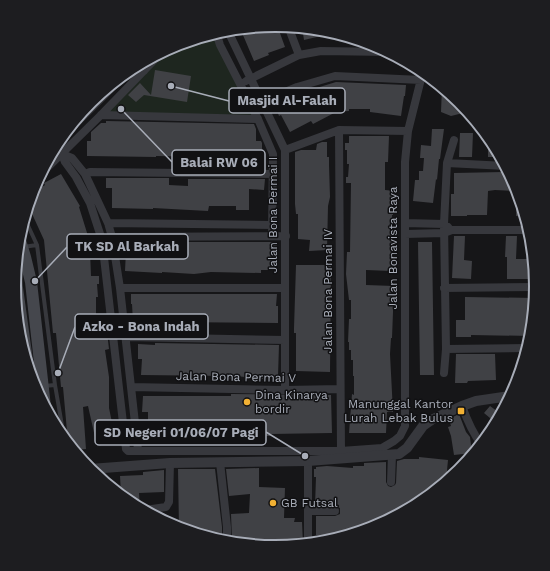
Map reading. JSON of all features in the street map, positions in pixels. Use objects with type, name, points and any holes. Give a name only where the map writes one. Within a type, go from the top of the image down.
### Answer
[{"type":"main road","points":[[23,251],[31,282],[43,390]]},
{"type":"street","points":[[290,32],[299,55]]},
{"type":"street","name":"Jalan Bona Permai I","points":[[230,35],[285,150],[285,390]]},
{"type":"street","name":"Jalan Bona Permai I","points":[[218,38],[220,45],[258,119],[273,154],[272,236]]},
{"type":"street","points":[[240,84],[299,55],[321,51],[374,52]]},
{"type":"street","points":[[52,163],[146,67]]},
{"type":"street","points":[[252,107],[297,87],[335,76],[419,76]]},
{"type":"street","name":"Jalan Bonavista Raya","points":[[340,451],[382,448],[400,436],[405,426],[405,162],[408,131],[422,78]]},
{"type":"street","points":[[101,115],[258,119]]},
{"type":"street","points":[[285,150],[339,130],[408,131]]},
{"type":"street","name":"Jalan Bona Permai IV","points":[[339,130],[340,451]]},
{"type":"street","points":[[444,373],[446,348],[444,224],[447,164],[454,140]]},
{"type":"street","points":[[59,151],[90,203],[102,240],[126,450],[340,451]]},
{"type":"street","points":[[62,154],[72,158],[85,174],[108,223],[112,237],[126,337],[138,450]]},
{"type":"street","points":[[447,164],[500,167]]},
{"type":"street","points":[[85,174],[90,172],[273,174]]},
{"type":"street","points":[[108,223],[272,225]]},
{"type":"street","points":[[405,223],[444,224],[452,230]]},
{"type":"street","points":[[405,234],[444,233],[452,230],[522,230]]},
{"type":"street","points":[[112,237],[286,236]]},
{"type":"street","points":[[444,288],[529,286]]},
{"type":"street","points":[[120,288],[285,288]]},
{"type":"street","points":[[126,337],[285,340]]},
{"type":"street","points":[[446,348],[521,348]]},
{"type":"street","name":"Jalan Bona Permai V","points":[[131,387],[285,390],[340,389]]},
{"type":"street","points":[[99,468],[170,463],[308,461],[399,454],[407,448],[423,426],[433,419],[476,401],[503,397]]},
{"type":"street","points":[[462,406],[467,420],[477,439]]},
{"type":"street","points":[[391,482],[392,454]]},
{"type":"street","points":[[308,461],[308,537]]},
{"type":"street","points":[[220,462],[227,535]]},
{"type":"street","points":[[155,509],[166,507],[168,505],[170,463]]},
{"type":"street","points":[[308,511],[335,510]]},
{"type":"lane","points":[[28,226],[37,245],[62,424]]},
{"type":"lane","points":[[25,243],[37,245]]},
{"type":"lane","points":[[43,386],[56,384]]},
{"type":"shaded area","points":[[216,38],[253,116],[108,112],[156,62],[193,45]]},
{"type":"building","points":[[280,32],[285,47],[268,53],[269,55],[254,61],[243,34]]},
{"type":"building","points":[[303,33],[321,36],[321,36],[304,40]]},
{"type":"building","points":[[155,70],[191,76],[187,102],[144,95],[136,102],[128,95],[140,83],[151,95]]},
{"type":"building","points":[[336,82],[406,85],[401,116],[370,112],[370,109],[349,109],[349,111],[336,112],[313,124],[311,121],[290,132],[281,115],[279,116],[274,103],[299,92],[300,93]]},
{"type":"building","points":[[442,95],[463,114],[451,116],[441,112]]},
{"type":"building","points":[[106,121],[254,124],[256,129],[256,141],[261,141],[262,143],[262,155],[248,155],[248,157],[212,156],[212,158],[87,156],[87,141],[91,141],[91,132],[101,123],[106,123]]},
{"type":"building","points":[[432,129],[444,129],[433,203],[413,201],[415,180],[419,180],[419,171],[423,171],[424,158],[420,158],[421,145],[431,146]]},
{"type":"building","points":[[460,133],[473,133],[472,157],[459,157]]},
{"type":"building","points":[[349,136],[389,136],[388,162],[385,162],[385,190],[395,191],[392,215],[393,247],[391,271],[366,270],[366,285],[394,286],[390,354],[393,412],[387,412],[386,433],[349,433],[352,394],[354,395],[354,376],[353,360],[351,360],[351,350],[349,350],[348,342],[349,319],[351,319],[351,300],[349,300],[346,274],[347,252],[350,252],[351,183],[346,183],[349,164],[347,164],[347,150],[345,150],[345,143],[349,143]]},
{"type":"building","points":[[327,142],[327,157],[329,157],[330,197],[328,206],[327,250],[309,251],[310,240],[298,239],[298,214],[296,214],[295,204],[295,152],[301,150],[316,150],[317,144]]},
{"type":"building","points":[[488,147],[494,157],[488,157]]},
{"type":"building","points":[[502,172],[511,191],[488,191],[487,215],[451,216],[451,194],[454,194],[454,173]]},
{"type":"building","points":[[61,174],[80,206],[79,207],[88,236],[86,236],[87,251],[90,251],[91,276],[99,276],[99,284],[97,284],[98,297],[96,297],[96,316],[105,315],[109,349],[105,350],[109,377],[109,408],[116,442],[97,446],[88,406],[83,407],[86,449],[81,449],[67,431],[56,333],[53,333],[44,240],[32,213],[40,188],[45,185],[44,183]]},
{"type":"building","points":[[106,178],[169,178],[169,185],[188,186],[188,179],[265,179],[264,190],[249,189],[249,210],[236,210],[236,206],[209,206],[208,211],[153,208],[112,208],[112,188],[106,188]]},
{"type":"building","points":[[516,204],[519,216],[516,216]]},
{"type":"building","points":[[454,236],[465,236],[464,260],[472,261],[471,279],[452,278]]},
{"type":"building","points":[[506,236],[517,236],[516,259],[527,259],[529,279],[507,279],[507,257],[505,257]]},
{"type":"building","points":[[123,242],[277,242],[275,270],[261,270],[261,273],[211,272],[194,274],[125,271],[126,251],[123,251]]},
{"type":"building","points":[[418,242],[432,242],[434,375],[420,375]]},
{"type":"building","points":[[296,265],[331,265],[330,372],[296,371],[296,333],[294,333],[294,328]]},
{"type":"building","points":[[131,294],[277,294],[276,306],[278,306],[278,323],[133,322]]},
{"type":"building","points":[[465,297],[528,298],[527,319],[524,336],[471,335],[471,337],[456,337],[456,320],[465,320]]},
{"type":"building","points":[[155,343],[279,345],[278,376],[264,377],[264,379],[236,376],[235,379],[227,379],[227,376],[141,375],[142,359],[138,359],[138,344],[155,345]]},
{"type":"building","points":[[456,354],[495,354],[496,380],[455,383]]},
{"type":"building","points":[[231,394],[331,395],[332,433],[270,434],[270,436],[195,435],[195,433],[148,435],[148,412],[142,412],[143,396],[231,396]]},
{"type":"building","points":[[490,406],[496,411],[491,419],[484,413]]},
{"type":"building","points":[[459,414],[466,432],[470,437],[471,447],[465,454],[454,455],[448,427],[451,426],[449,419]]},
{"type":"building","points":[[419,457],[448,460],[447,472],[416,497],[387,513],[341,531],[325,535],[316,535],[316,516],[335,516],[340,514],[340,508],[335,506],[315,506],[316,477],[314,477],[314,469],[316,469],[316,467],[327,466],[353,468],[353,466],[364,466],[364,463],[386,462],[386,482],[388,486],[391,487],[396,483],[397,461],[404,459],[419,459]]},
{"type":"building","points":[[259,468],[259,487],[285,488],[284,518],[295,518],[294,522],[302,522],[303,538],[275,540],[232,536],[231,514],[249,513],[250,494],[229,496],[226,469]]},
{"type":"building","points":[[178,469],[215,469],[222,534],[179,520]]},
{"type":"building","points":[[164,470],[164,492],[139,493],[139,500],[121,487],[120,476],[143,475],[143,472]]},
{"type":"place","name":"Masjid Al-Falah","points":[[171,86]]},
{"type":"place","name":"Balai RW 06","points":[[121,109]]},
{"type":"place","name":"TK SD Al Barkah","points":[[35,281]]},
{"type":"place","name":"Azko - Bona Indah","points":[[58,373]]},
{"type":"place","name":"Dina Kinarya bordir","points":[[247,402]]},
{"type":"place","name":"Manunggal Kantor Lurah Lebak Bulus","points":[[461,411]]},
{"type":"place","name":"SD Negeri 01/06/07 Pagi","points":[[305,456]]},
{"type":"place","name":"GB Futsal","points":[[273,503]]}]
